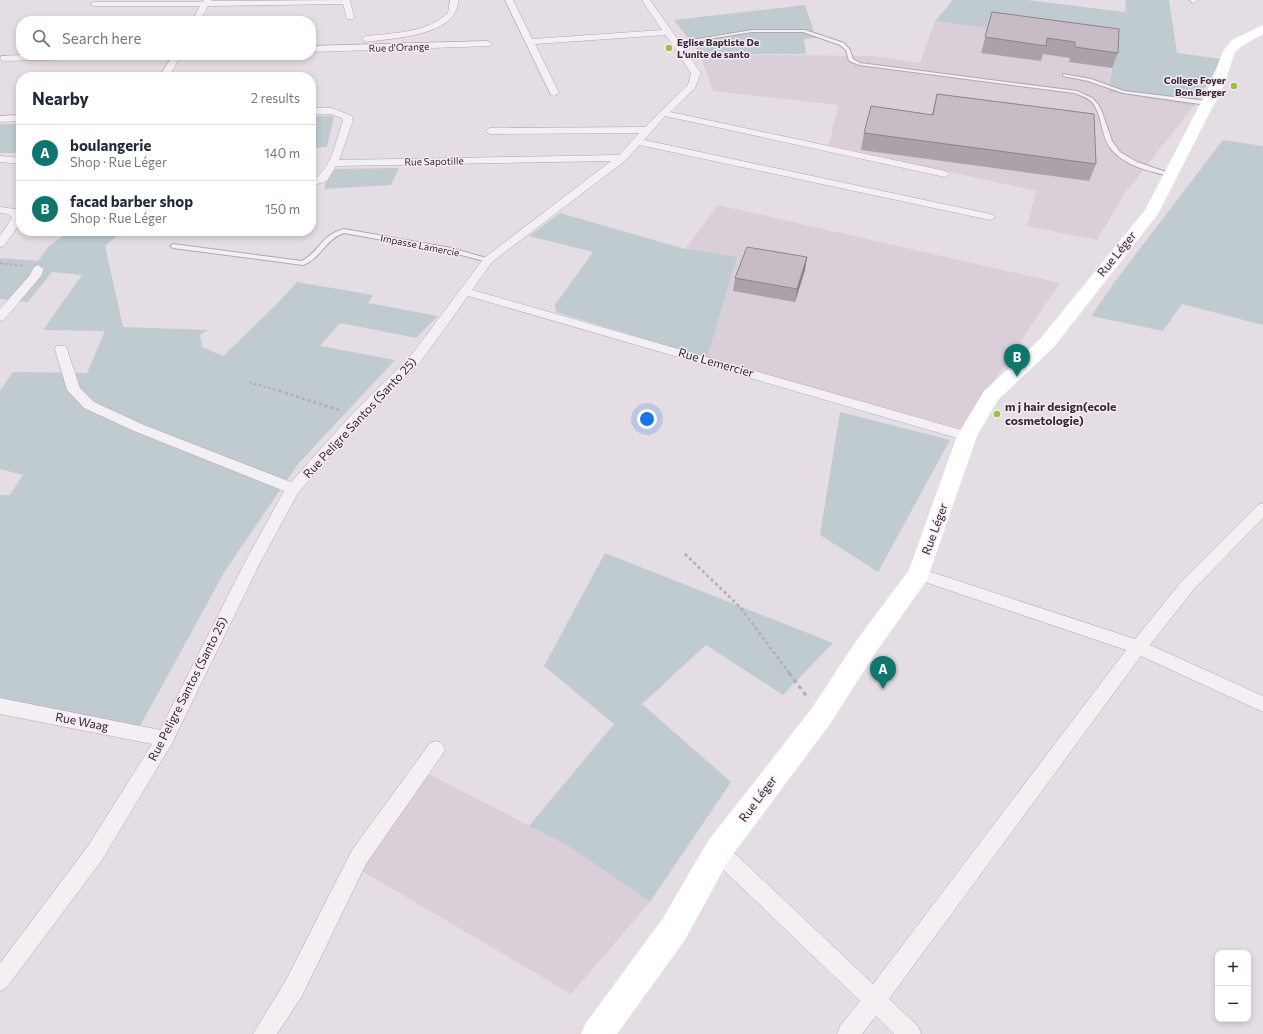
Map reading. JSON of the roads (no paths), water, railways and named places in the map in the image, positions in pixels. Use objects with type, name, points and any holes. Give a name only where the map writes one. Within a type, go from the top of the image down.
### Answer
[{"type":"street","points":[[94,4],[346,0],[350,17]]},
{"type":"street","points":[[347,48],[353,43],[362,40],[423,30],[444,22],[451,16],[455,8],[454,0]]},
{"type":"street","points":[[508,0],[554,93]]},
{"type":"street","name":"Rue Peligre Santos (Santo 25)","points":[[0,980],[95,853],[165,739],[252,564],[293,489],[358,416],[414,362],[488,260],[512,240],[622,158],[663,113],[692,86],[696,73],[646,0]]},
{"type":"street","points":[[199,16],[207,2]]},
{"type":"street","name":"Rue Léger","points":[[597,1034],[674,929],[718,851],[821,716],[866,648],[919,574],[967,436],[992,396],[1047,343],[1152,211],[1216,85],[1229,51],[1237,43],[1263,29]]},
{"type":"street","points":[[530,42],[672,37]]},
{"type":"street","name":"Rue d'Orange","points":[[316,49],[488,44]]},
{"type":"street","points":[[4,58],[16,58]]},
{"type":"street","points":[[167,72],[174,60]]},
{"type":"street","points":[[316,111],[332,111],[347,116],[348,121],[333,163],[323,179],[316,182]]},
{"type":"street","points":[[663,113],[945,174]]},
{"type":"street","points":[[0,119],[16,118]]},
{"type":"street","points":[[490,131],[648,130]]},
{"type":"street","points":[[637,142],[990,217]]},
{"type":"street","name":"Rue Sapotille","points":[[333,163],[622,158]]},
{"type":"street","points":[[0,159],[16,161]]},
{"type":"street","points":[[0,210],[16,212]]},
{"type":"street","points":[[0,244],[16,221]]},
{"type":"street","points":[[0,316],[35,276],[38,269]]},
{"type":"street","name":"Rue Lemercier","points":[[466,292],[967,436]]},
{"type":"street","points":[[61,349],[74,390],[89,405],[139,428],[293,489]]},
{"type":"street","points":[[848,1034],[1138,647],[1188,584],[1263,508]]},
{"type":"street","points":[[919,574],[1138,647],[1263,704]]},
{"type":"street","name":"Rue Waag","points":[[0,706],[165,739]]},
{"type":"street","points":[[264,1034],[294,988],[359,856],[436,749]]},
{"type":"street","points":[[718,851],[910,1034]]},
{"type":"lane","points":[[672,37],[752,31],[804,31],[842,44],[848,50],[851,60],[859,64],[1075,92],[1092,100],[1097,106],[1109,140],[1117,152],[1149,168],[1170,174]]},
{"type":"lane","points":[[1065,76],[1089,80],[1123,92],[1206,103]]},
{"type":"lane","name":"Impasse Lamercie","points":[[173,246],[303,263],[313,258],[331,234],[344,231],[451,250],[488,260]]},
{"type":"place","name":"Eglise Baptiste De L'unite de santo","points":[[669,48]]},
{"type":"place","name":"College Foyer Bon Berger","points":[[1234,86]]},
{"type":"place","name":"facad barber shop","points":[[1017,377]]},
{"type":"place","name":"m j hair design(ecole cosmetologie)","points":[[997,414]]},
{"type":"place","name":"boulangerie","points":[[883,689]]}]
